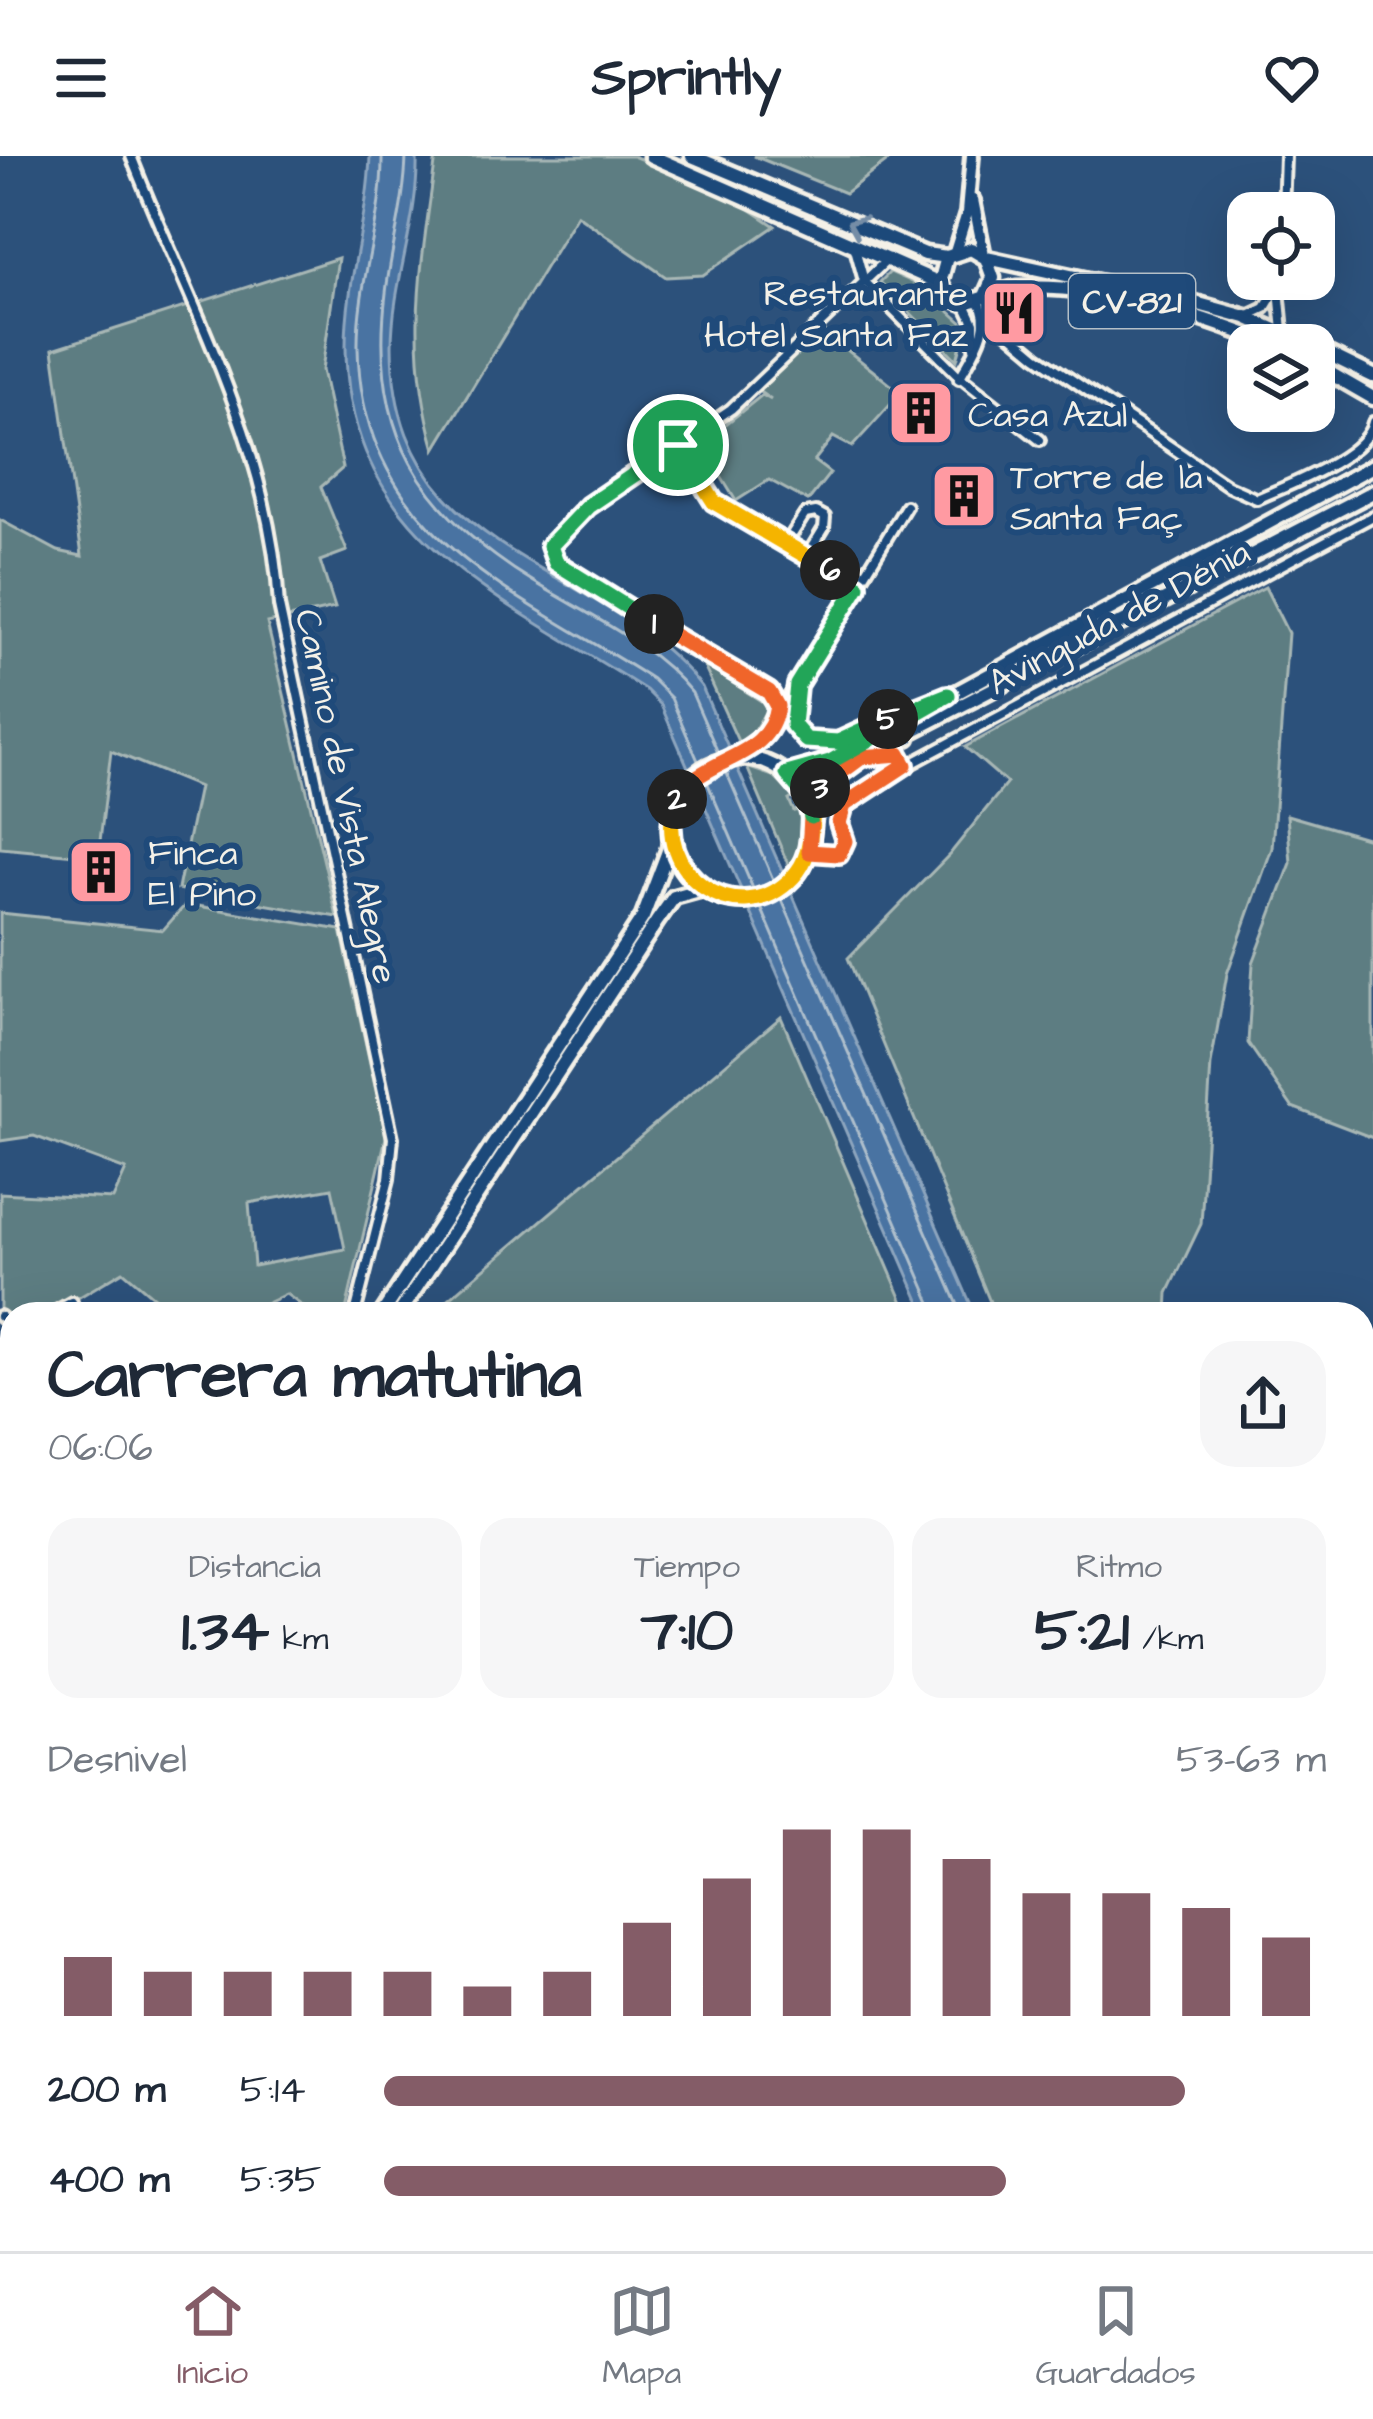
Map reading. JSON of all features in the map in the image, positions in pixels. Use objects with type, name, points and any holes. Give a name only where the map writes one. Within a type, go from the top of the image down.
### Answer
[{"type":"main road","points":[[651,156],[890,258],[940,283],[947,296],[976,300],[993,278],[985,257]]},
{"type":"main road","name":"CV-821","points":[[692,156],[925,254],[951,255],[971,249],[985,257],[1113,281],[1263,324]]},
{"type":"main road","points":[[940,283],[951,255]]},
{"type":"main road","name":"CV-821","points":[[976,300],[1016,288],[1104,294],[1227,327]]},
{"type":"main road","name":"CV-821","points":[[1335,357],[1373,376]]},
{"type":"main road","points":[[1335,376],[1367,394]]},
{"type":"main road","name":"Avinguda de Dénia","points":[[787,774],[830,762],[1373,466]]},
{"type":"main road","name":"Avinguda de Dénia","points":[[811,814],[826,782],[862,757],[1373,492]]},
{"type":"main road","points":[[390,1302],[643,916],[671,843],[674,806],[690,779],[717,762],[741,758],[787,774],[811,814],[809,852],[793,878],[763,897],[739,900],[703,889],[684,872],[671,843]]},
{"type":"main road","points":[[407,1302],[674,897],[703,889]]},
{"type":"street","name":"Camino de Vista Alegre","points":[[131,156],[255,460],[276,542],[280,606],[393,1138],[389,1179],[359,1302]]},
{"type":"street","points":[[951,255],[967,213],[971,156]]},
{"type":"street","points":[[1284,192],[1285,156]]},
{"type":"street","points":[[971,173],[985,257]]},
{"type":"street","points":[[853,242],[864,281],[959,379],[1040,440]]},
{"type":"street","points":[[797,685],[781,694],[769,692],[556,563],[550,546],[588,506],[731,409],[890,258]]},
{"type":"street","points":[[976,300],[1037,356],[1228,486],[1257,499],[1314,474],[1359,445],[1373,422]]},
{"type":"street","points":[[974,348],[976,300]]},
{"type":"street","points":[[1246,317],[1265,308],[1269,300]]},
{"type":"street","points":[[959,379],[987,314]]},
{"type":"street","points":[[1367,394],[1373,410]]},
{"type":"street","points":[[678,445],[714,502],[858,586]]},
{"type":"street","points":[[741,758],[797,685],[906,506]]},
{"type":"street","points":[[786,544],[806,514],[816,512],[824,517],[824,528],[807,556]]},
{"type":"street","name":"Avinguda de Dénia","points":[[809,852],[839,854],[845,841],[839,823],[844,805],[905,765],[1373,516]]},
{"type":"street","points":[[797,685],[793,725],[815,743],[849,738],[927,700],[948,695]]},
{"type":"street","points":[[769,692],[777,713]]},
{"type":"street","points":[[905,765],[900,744],[938,715]]},
{"type":"street","points":[[862,757],[899,754]]},
{"type":"green space","points":[[436,156],[633,156],[727,194],[775,226],[703,275],[666,277],[577,215],[435,449],[418,338],[421,268]]},
{"type":"green space","points":[[754,156],[894,156],[845,193]]},
{"type":"green space","points":[[338,258],[322,370],[343,468],[321,487],[347,551],[320,561],[335,608],[267,623],[337,917],[178,889],[199,787],[111,751],[98,857],[0,848],[0,520],[58,551],[82,556],[53,349]]},
{"type":"green space","points":[[890,272],[921,286],[966,326],[957,360],[880,282]]},
{"type":"green space","points":[[817,326],[901,393],[852,447],[833,437],[814,461],[830,473],[808,501],[769,480],[736,501],[701,444],[762,395],[771,400],[754,388]]},
{"type":"green space","points":[[1265,587],[1288,633],[1272,848],[1227,974],[1211,1064],[1201,1224],[1168,1302],[990,1302],[848,958],[950,854],[1007,783],[965,747]]},
{"type":"green space","points":[[703,664],[769,706],[747,742],[738,741]]},
{"type":"green space","points":[[747,767],[773,776],[794,797],[789,800],[794,811],[800,810],[803,838],[790,869]]},
{"type":"green space","points":[[1287,815],[1373,840],[1373,1138],[1292,1107],[1248,1043],[1253,963],[1291,863]]},
{"type":"green space","points":[[186,904],[341,930],[386,1137],[348,1302],[297,1302],[286,1294],[269,1302],[157,1302],[123,1271],[71,1302],[0,1302],[0,1193],[113,1199],[126,1170],[34,1136],[0,1141],[0,913],[163,930]],"holes":[[[332,1188],[345,1249],[254,1266],[249,1203]]]},
{"type":"green space","points":[[781,1017],[903,1302],[445,1302]]},
{"type":"water","points":[[370,156],[417,156],[392,346],[401,418],[426,473],[463,515],[659,644],[702,687],[970,1302],[920,1302],[661,705],[646,690],[540,626],[444,557],[404,516],[373,469],[353,413],[346,346]]},
{"type":"place","name":"Restaurante Hotel Santa Faz","points":[[1014,313]]},
{"type":"place","name":"Casa Azul","points":[[921,413]]},
{"type":"place","name":"Torre de la Santa Faç","points":[[964,496]]},
{"type":"place","name":"Finca El Pino","points":[[101,872]]},
{"type":"route","points":[[678,445],[588,506],[550,546],[556,563],[769,692],[775,700],[777,713],[742,758],[717,762],[690,779],[674,806],[670,831],[678,862],[703,889],[739,900],[763,897],[784,886],[802,866],[813,833],[814,801],[833,775],[862,757],[885,753],[899,754],[905,765],[844,805],[839,823],[844,849],[829,856],[809,852],[813,833],[811,814],[800,788],[787,774],[830,762],[948,695],[927,700],[838,742],[815,743],[799,734],[791,716],[797,685],[858,586],[714,502],[678,445]]}]
